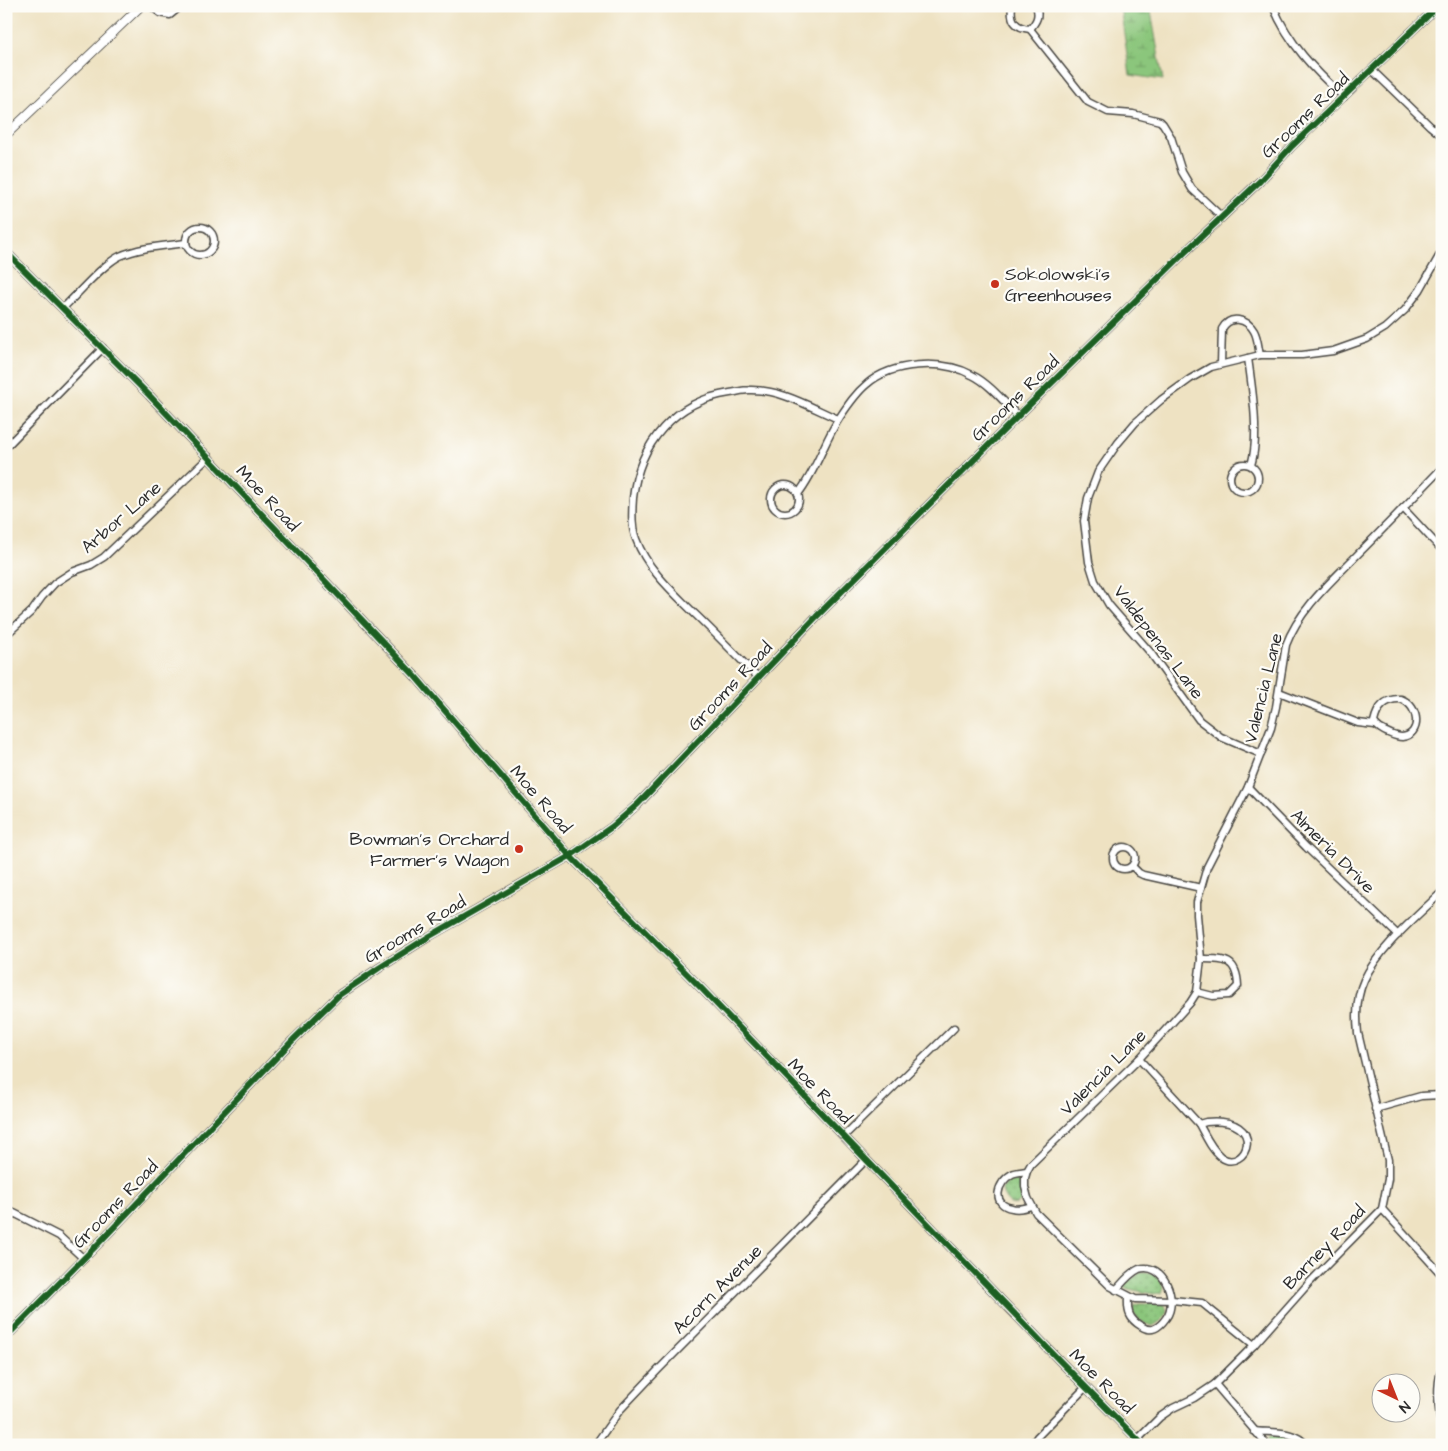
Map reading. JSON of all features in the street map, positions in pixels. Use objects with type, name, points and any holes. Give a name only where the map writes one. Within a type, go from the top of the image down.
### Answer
[{"type":"street","points":[[6,135],[141,6]]},
{"type":"street","points":[[151,6],[160,13],[170,15],[181,6]]},
{"type":"street","points":[[1012,6],[1011,15],[1016,24],[1030,29],[1088,102],[1108,112],[1134,114],[1160,121],[1163,124],[1171,137],[1182,172],[1192,189],[1222,217]]},
{"type":"street","points":[[1030,29],[1036,21],[1038,12],[1036,6]]},
{"type":"street","points":[[1273,6],[1288,36],[1322,77],[1344,97]]},
{"type":"street","name":"Grooms Road","points":[[6,1337],[84,1259],[293,1040],[339,996],[430,936],[570,856],[613,826],[638,804],[816,617],[1018,416],[1260,181],[1292,146],[1438,6]]},
{"type":"street","points":[[1372,70],[1442,136]]},
{"type":"street","points":[[198,227],[211,232],[214,240],[212,250],[201,256],[192,254],[187,248],[186,243],[187,234],[198,227]]},
{"type":"street","points":[[63,308],[107,265],[119,256],[140,250],[186,243]]},
{"type":"street","name":"Moe Road","points":[[6,252],[209,457],[427,689],[570,856],[1141,1442]]},
{"type":"street","name":"Valdepenas Lane","points":[[1261,754],[1221,737],[1199,720],[1150,652],[1109,604],[1095,581],[1088,562],[1084,521],[1088,498],[1098,472],[1118,443],[1161,400],[1190,379],[1211,367],[1260,355],[1333,351],[1367,339],[1385,328],[1405,310],[1420,290],[1442,252]]},
{"type":"street","points":[[1222,364],[1222,328],[1225,324],[1236,319],[1250,326],[1254,332],[1260,355]]},
{"type":"street","points":[[6,447],[103,348]]},
{"type":"street","points":[[1248,358],[1253,389],[1254,418],[1254,453],[1251,466]]},
{"type":"street","points":[[798,494],[792,487],[780,486],[773,491],[770,500],[771,504],[776,511],[785,513],[797,507],[798,494],[811,476],[838,419],[852,399],[867,383],[889,371],[920,365],[945,366],[973,375],[1018,416]]},
{"type":"street","points":[[758,677],[661,580],[645,559],[635,538],[632,520],[634,489],[639,470],[656,436],[669,422],[684,409],[715,395],[749,390],[778,393],[838,419]]},
{"type":"street","name":"Arbor Lane","points":[[6,634],[32,611],[42,597],[56,583],[72,572],[91,565],[104,556],[209,457]]},
{"type":"street","points":[[1242,464],[1251,466],[1258,476],[1257,484],[1251,491],[1247,492],[1234,489],[1230,481],[1231,472],[1242,464]]},
{"type":"street","name":"Valencia Lane","points":[[1032,1206],[1020,1209],[1005,1206],[1000,1201],[998,1195],[998,1190],[1003,1181],[1012,1174],[1027,1171],[1031,1164],[1139,1059],[1190,1003],[1197,992],[1201,959],[1197,915],[1200,888],[1207,867],[1248,787],[1271,728],[1286,645],[1297,621],[1323,590],[1442,468]]},
{"type":"street","points":[[1403,508],[1442,550]]},
{"type":"street","points":[[1279,692],[1358,723],[1375,725],[1393,735],[1402,737],[1409,734],[1414,727],[1416,714],[1412,706],[1405,701],[1392,700],[1381,707],[1375,720],[1375,725]]},
{"type":"street","name":"Almeria Drive","points":[[1248,787],[1306,847],[1398,935]]},
{"type":"street","points":[[1132,866],[1142,875],[1200,888]]},
{"type":"street","name":"Barney Road","points":[[1141,1442],[1160,1417],[1172,1408],[1194,1398],[1215,1384],[1254,1345],[1309,1283],[1382,1209],[1388,1179],[1388,1160],[1358,1034],[1356,1013],[1359,995],[1364,980],[1376,960],[1398,935],[1442,892]]},
{"type":"street","points":[[1197,992],[1214,996],[1229,995],[1238,986],[1237,974],[1230,963],[1222,959],[1201,959]]},
{"type":"street","points":[[844,1136],[954,1028]]},
{"type":"street","points":[[1139,1059],[1199,1124],[1214,1150],[1225,1159],[1235,1160],[1246,1150],[1248,1142],[1238,1126],[1230,1123],[1214,1122],[1199,1124]]},
{"type":"street","points":[[1375,1109],[1422,1096],[1442,1094]]},
{"type":"street","name":"Acorn Avenue","points":[[595,1445],[620,1410],[658,1370],[866,1160]]},
{"type":"street","points":[[1027,1171],[1025,1187],[1036,1213],[1110,1286],[1135,1298],[1202,1303],[1254,1345]]},
{"type":"street","points":[[6,1209],[59,1236],[84,1259]]},
{"type":"street","points":[[1382,1209],[1442,1275]]},
{"type":"street","points":[[1116,1290],[1126,1278],[1137,1270],[1142,1268],[1158,1272],[1163,1278],[1172,1300],[1171,1309],[1159,1327],[1150,1330],[1136,1323],[1130,1316],[1128,1296]]},
{"type":"street","points":[[1442,1367],[1438,1382],[1442,1432]]},
{"type":"street","points":[[1215,1384],[1267,1445]]},
{"type":"street","points":[[1032,1445],[1037,1437],[1086,1387]]},
{"type":"street","points":[[1254,1431],[1288,1433],[1302,1440],[1306,1445]]},
{"type":"green space","points":[[1120,6],[1150,6],[1163,80],[1130,75]]},
{"type":"green space","points":[[1014,1179],[1020,1185],[1023,1199],[1019,1203],[1012,1205],[1005,1198],[1002,1189],[1008,1182]]},
{"type":"green space","points":[[1141,1272],[1149,1272],[1158,1277],[1164,1287],[1162,1293],[1153,1294],[1124,1288],[1126,1283]]},
{"type":"green space","points":[[1138,1304],[1164,1304],[1167,1311],[1162,1320],[1153,1326],[1140,1320],[1133,1313],[1134,1306]]},
{"type":"green space","points":[[1270,1436],[1290,1438],[1300,1445],[1272,1445],[1268,1441]]},
{"type":"cycle path","points":[[6,1337],[97,1245],[293,1040],[339,995],[430,936],[570,856],[613,826],[638,804],[816,617],[1018,416],[1260,181],[1292,146],[1438,6]]},
{"type":"cycle path","points":[[6,252],[149,395],[415,676],[570,856],[702,989],[1143,1445]]},
{"type":"place","name":"Sokolowski's Greenhouses","points":[[995,284]]},
{"type":"place","name":"Bowman's Orchard Farmer's Wagon","points":[[519,849]]}]
